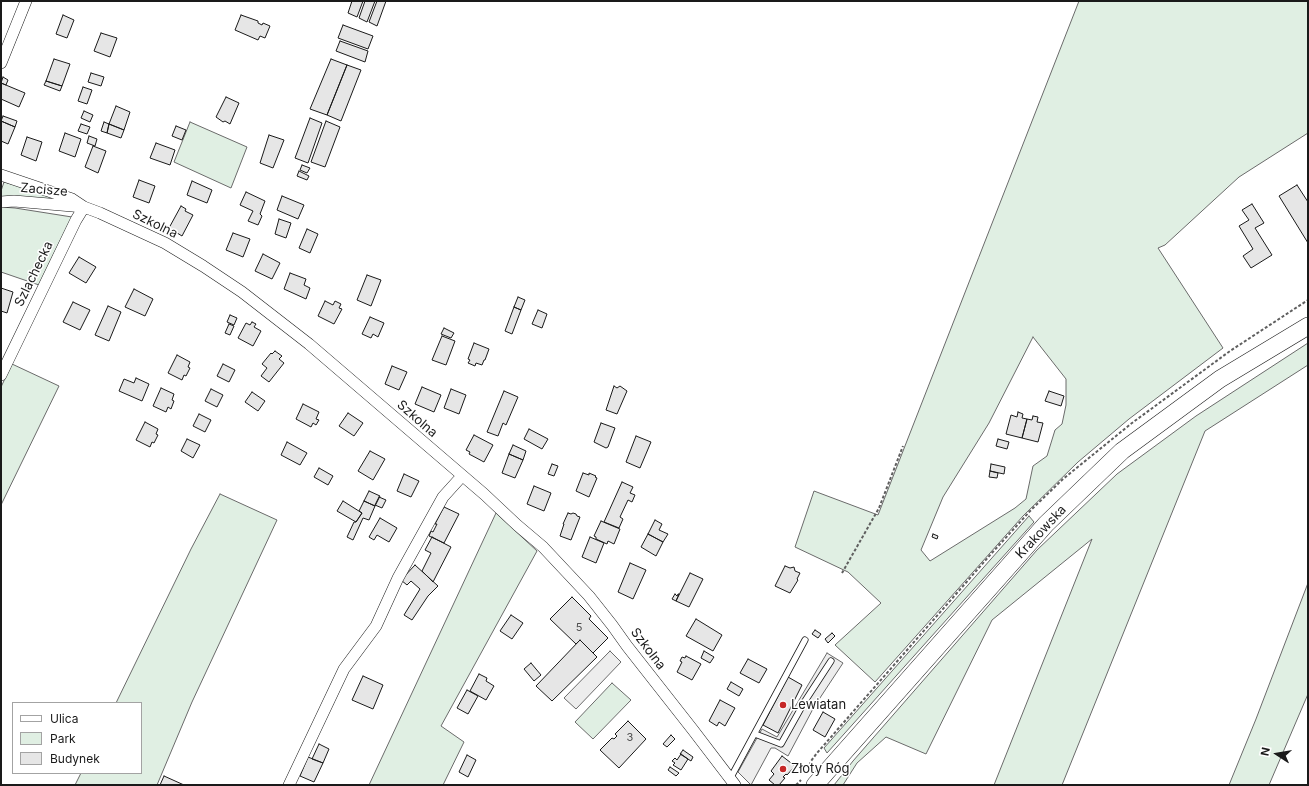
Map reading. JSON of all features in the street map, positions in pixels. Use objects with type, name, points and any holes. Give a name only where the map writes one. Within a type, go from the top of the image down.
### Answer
[{"type":"main road","name":"Krakowska","points":[[815,785],[1046,524],[1122,451],[1220,379],[1308,326]]},
{"type":"street","points":[[1,63],[26,1]]},
{"type":"street","name":"Szkolna","points":[[1,175],[72,199],[84,207],[165,243],[242,292],[309,344],[543,547],[588,596],[612,625],[733,782]]},
{"type":"street","name":"Zacisze","points":[[1,202],[84,207]]},
{"type":"street","name":"Szlachecka","points":[[1,375],[76,220],[84,207]]},
{"type":"street","points":[[289,785],[344,669],[376,626],[398,578],[443,497],[462,476]]},
{"type":"lane","points":[[733,782],[755,734],[805,640]]},
{"type":"lane","points":[[755,734],[782,744],[805,701],[831,661]]},
{"type":"path","points":[[842,573],[879,508],[903,446]]},
{"type":"path","points":[[811,761],[817,753]]},
{"type":"green space","points":[[1079,1],[1308,1],[1308,133],[1239,177],[1165,245],[1158,248],[1223,348],[1129,419],[1078,462],[1023,516],[875,682],[835,645],[881,603],[848,572],[795,547],[814,491],[878,515]],"holes":[[[1033,337],[1066,379],[1066,405],[1062,424],[1055,430],[1047,456],[1033,466],[1026,499],[1015,508],[930,561],[921,550],[943,497],[989,423]]]},
{"type":"green space","points":[[190,122],[247,147],[231,188],[174,162]]},
{"type":"green space","points":[[4,182],[53,195],[61,201],[1,198],[1,191]]},
{"type":"green space","points":[[1,207],[72,217],[39,285],[1,272]]},
{"type":"green space","points":[[1308,343],[1308,365],[1205,431],[1062,785],[994,785],[1092,539],[992,620],[926,754],[886,737],[857,763],[843,785],[834,785],[853,761],[1037,550],[1117,474],[1196,416]]},
{"type":"green space","points":[[12,364],[59,386],[1,505],[1,387]]},
{"type":"green space","points":[[220,494],[277,520],[192,702],[157,785],[75,785],[80,774],[142,774],[142,702],[116,702],[191,549]]},
{"type":"green space","points":[[496,513],[537,551],[441,726],[464,742],[443,785],[369,785]]},
{"type":"green space","points":[[1029,516],[1034,522],[827,753],[824,748]]},
{"type":"green space","points":[[1308,583],[1308,694],[1269,785],[1229,785],[1256,719]]},
{"type":"green space","points":[[612,683],[631,700],[593,739],[575,722]]},
{"type":"shaded area","points":[[610,651],[621,662],[576,709],[564,698]]},
{"type":"shaded area","points":[[827,653],[843,663],[814,707],[788,756],[775,748],[771,748],[751,785],[738,772],[762,729],[777,737]]},
{"type":"building","points":[[352,1],[363,1],[357,17],[348,13]]},
{"type":"building","points":[[365,1],[375,1],[367,22],[359,18]]},
{"type":"building","points":[[377,1],[386,1],[377,26],[369,22]]},
{"type":"building","points":[[63,15],[74,20],[67,38],[56,34]]},
{"type":"building","points":[[241,15],[258,21],[258,23],[262,25],[263,23],[270,26],[265,38],[260,36],[258,40],[235,30]]},
{"type":"building","points":[[343,25],[373,36],[368,49],[338,38]]},
{"type":"building","points":[[101,33],[117,38],[110,57],[94,51]]},
{"type":"building","points":[[340,41],[368,51],[365,62],[336,51]]},
{"type":"building","points":[[54,59],[70,64],[62,86],[46,81]]},
{"type":"building","points":[[331,59],[347,65],[327,115],[310,109]]},
{"type":"building","points":[[347,65],[361,70],[341,121],[327,115]]},
{"type":"building","points":[[91,73],[104,77],[101,86],[88,82]]},
{"type":"building","points":[[3,77],[8,80],[6,85],[1,83]]},
{"type":"building","points":[[46,81],[62,86],[60,91],[44,85]]},
{"type":"building","points":[[1,83],[25,93],[19,107],[1,99]]},
{"type":"building","points":[[83,87],[92,90],[87,104],[78,101]]},
{"type":"building","points":[[226,97],[239,103],[230,124],[225,121],[223,122],[216,117]]},
{"type":"building","points":[[116,106],[130,112],[124,130],[109,124]]},
{"type":"building","points":[[84,111],[93,115],[90,122],[81,118]]},
{"type":"building","points":[[3,116],[17,121],[15,127],[1,121]]},
{"type":"building","points":[[310,118],[322,123],[308,163],[295,158]]},
{"type":"building","points":[[1,121],[15,127],[8,144],[1,141]]},
{"type":"building","points":[[326,121],[340,127],[325,167],[311,162]]},
{"type":"building","points":[[104,122],[109,124],[107,133],[101,131]]},
{"type":"building","points":[[81,124],[90,127],[87,134],[78,131]]},
{"type":"building","points":[[109,124],[124,130],[121,138],[107,133]]},
{"type":"building","points":[[176,126],[186,130],[182,140],[172,136]]},
{"type":"building","points":[[65,133],[81,139],[75,157],[59,151]]},
{"type":"building","points":[[269,135],[284,140],[273,168],[260,163]]},
{"type":"building","points":[[89,136],[97,139],[95,146],[87,143]]},
{"type":"building","points":[[27,137],[42,142],[36,161],[21,155]]},
{"type":"building","points":[[156,143],[175,150],[170,165],[150,158]]},
{"type":"building","points":[[93,146],[106,151],[98,173],[85,167]]},
{"type":"building","points":[[302,165],[310,168],[307,173],[300,170]]},
{"type":"building","points":[[299,171],[309,176],[307,180],[297,176]]},
{"type":"building","points":[[139,180],[155,186],[149,203],[133,197]]},
{"type":"building","points":[[192,181],[212,190],[207,203],[187,195]]},
{"type":"building","points":[[1297,185],[1308,202],[1308,243],[1279,196]]},
{"type":"building","points":[[246,192],[265,201],[260,214],[262,216],[258,225],[248,221],[253,211],[240,205]]},
{"type":"building","points":[[282,196],[304,205],[298,219],[277,210]]},
{"type":"building","points":[[1252,204],[1264,223],[1255,228],[1272,255],[1251,268],[1243,256],[1253,249],[1239,226],[1249,220],[1242,210]]},
{"type":"building","points":[[181,206],[186,209],[185,211],[193,215],[182,236],[169,228]]},
{"type":"building","points":[[279,219],[291,223],[286,238],[275,234]]},
{"type":"building","points":[[307,229],[318,234],[310,253],[299,248]]},
{"type":"building","points":[[233,233],[250,239],[243,257],[226,250]]},
{"type":"building","points":[[263,254],[280,263],[272,279],[255,271]]},
{"type":"building","points":[[79,257],[96,267],[86,283],[69,273]]},
{"type":"building","points":[[290,273],[306,279],[304,285],[310,288],[306,299],[284,289]]},
{"type":"building","points":[[367,275],[381,280],[371,306],[357,300]]},
{"type":"building","points":[[1,288],[13,292],[7,313],[1,311]]},
{"type":"building","points":[[134,289],[153,299],[145,316],[125,307]]},
{"type":"building","points":[[518,297],[525,300],[521,310],[514,307]]},
{"type":"building","points":[[325,301],[333,305],[335,301],[341,304],[339,308],[342,309],[334,324],[318,316]]},
{"type":"building","points":[[73,302],[90,310],[80,330],[63,322]]},
{"type":"building","points":[[108,306],[121,312],[109,341],[95,335]]},
{"type":"building","points":[[514,307],[521,310],[512,334],[505,331]]},
{"type":"building","points":[[538,310],[547,314],[542,328],[532,324]]},
{"type":"building","points":[[230,315],[237,318],[234,325],[227,322]]},
{"type":"building","points":[[370,317],[384,323],[378,337],[373,334],[371,338],[362,334]]},
{"type":"building","points":[[252,322],[256,324],[254,327],[261,331],[253,346],[238,338],[246,323],[250,325]]},
{"type":"building","points":[[229,324],[234,326],[230,335],[225,333]]},
{"type":"building","points":[[444,328],[454,333],[451,338],[441,334]]},
{"type":"building","points":[[442,336],[455,341],[446,365],[432,360]]},
{"type":"building","points":[[474,343],[489,349],[482,365],[476,363],[475,366],[468,363]]},
{"type":"building","points":[[275,351],[282,356],[279,359],[284,363],[269,382],[261,376],[267,368],[262,364],[271,353],[272,354]]},
{"type":"building","points":[[177,355],[190,362],[188,367],[190,368],[182,380],[168,373]]},
{"type":"building","points":[[223,364],[235,370],[229,382],[217,376]]},
{"type":"building","points":[[392,366],[407,372],[399,390],[385,384]]},
{"type":"building","points":[[136,378],[149,384],[142,401],[119,391],[124,379],[134,383]]},
{"type":"building","points":[[614,386],[617,388],[620,386],[627,391],[617,414],[606,410]]},
{"type":"building","points":[[422,387],[441,395],[434,412],[415,404]]},
{"type":"building","points":[[161,388],[174,394],[172,400],[174,401],[171,409],[168,407],[166,412],[153,406]]},
{"type":"building","points":[[211,389],[223,395],[217,407],[205,401]]},
{"type":"building","points":[[451,389],[466,395],[459,414],[444,408]]},
{"type":"building","points":[[504,391],[518,397],[506,425],[503,423],[498,436],[487,432]]},
{"type":"building","points":[[1049,391],[1064,396],[1061,406],[1045,401]]},
{"type":"building","points":[[252,392],[265,401],[258,411],[245,402]]},
{"type":"building","points":[[303,404],[319,412],[316,419],[319,420],[316,425],[313,423],[311,427],[296,419]]},
{"type":"building","points":[[1018,412],[1023,414],[1022,418],[1027,419],[1022,438],[1006,434],[1011,415],[1017,417]]},
{"type":"building","points":[[348,413],[363,423],[354,436],[339,426]]},
{"type":"building","points":[[199,414],[211,420],[205,432],[193,426]]},
{"type":"building","points":[[1033,416],[1038,417],[1037,422],[1043,423],[1038,442],[1022,438],[1027,419],[1032,420]]},
{"type":"building","points":[[145,422],[158,429],[156,434],[158,435],[150,447],[136,440]]},
{"type":"building","points":[[601,423],[615,428],[608,447],[606,448],[594,442]]},
{"type":"building","points":[[529,429],[548,439],[542,449],[524,439]]},
{"type":"building","points":[[474,435],[493,445],[484,462],[469,454],[470,452],[466,450]]},
{"type":"building","points":[[636,436],[651,442],[640,468],[626,462]]},
{"type":"building","points":[[187,439],[200,445],[193,458],[181,451]]},
{"type":"building","points":[[998,439],[1009,442],[1007,449],[996,446]]},
{"type":"building","points":[[287,442],[307,453],[300,465],[281,455]]},
{"type":"building","points":[[513,445],[526,451],[523,460],[509,454]]},
{"type":"building","points":[[370,451],[385,459],[373,480],[358,471]]},
{"type":"building","points":[[509,454],[523,460],[515,478],[502,473]]},
{"type":"building","points":[[552,464],[558,466],[554,476],[548,474]]},
{"type":"building","points":[[991,464],[1005,467],[1004,474],[990,471]]},
{"type":"building","points":[[319,468],[333,476],[328,485],[314,477]]},
{"type":"building","points":[[990,471],[998,473],[997,478],[989,477]]},
{"type":"building","points":[[583,473],[589,475],[589,473],[597,478],[589,497],[576,491]]},
{"type":"building","points":[[404,474],[419,481],[411,497],[397,491]]},
{"type":"building","points":[[622,482],[633,487],[630,493],[635,495],[632,502],[628,500],[620,517],[623,519],[619,528],[604,522]]},
{"type":"building","points":[[534,486],[551,493],[544,511],[527,504]]},
{"type":"building","points":[[369,491],[380,496],[375,506],[364,501]]},
{"type":"building","points":[[379,497],[386,500],[382,508],[375,505]]},
{"type":"building","points":[[343,501],[362,513],[356,522],[337,511]]},
{"type":"building","points":[[364,501],[375,506],[369,520],[363,518],[353,540],[347,537],[354,522],[356,522],[362,513],[359,511]]},
{"type":"building","points":[[444,507],[459,514],[444,543],[429,536],[431,531],[433,532],[437,524],[435,524]]},
{"type":"building","points":[[568,513],[576,514],[580,517],[571,540],[560,536]]},
{"type":"building","points":[[380,518],[397,528],[389,542],[377,535],[374,540],[369,537]]},
{"type":"building","points":[[655,520],[662,524],[659,530],[668,534],[663,542],[648,534]]},
{"type":"building","points":[[601,521],[620,529],[614,544],[608,541],[607,544],[596,539],[594,536]]},
{"type":"building","points":[[648,534],[663,542],[656,556],[641,547]]},
{"type":"building","points":[[933,534],[938,536],[937,539],[932,537]]},
{"type":"building","points":[[432,537],[451,547],[433,582],[422,571],[431,553],[425,550]]},
{"type":"building","points":[[590,537],[604,543],[596,563],[582,557]]},
{"type":"building","points":[[630,563],[646,570],[633,599],[618,592]]},
{"type":"building","points":[[415,565],[438,586],[428,596],[412,620],[404,615],[420,589],[411,581],[407,585],[401,580]]},
{"type":"building","points":[[785,566],[790,568],[794,567],[795,571],[800,573],[797,579],[798,580],[790,593],[775,586]]},
{"type":"building","points":[[690,573],[703,579],[689,607],[676,601]]},
{"type":"building","points":[[675,594],[677,596],[679,594],[676,601],[672,599]]},
{"type":"building","points":[[572,597],[591,616],[589,619],[608,638],[593,653],[580,640],[576,644],[550,619]]},
{"type":"building","points":[[511,615],[523,623],[512,639],[500,631]]},
{"type":"building","points":[[696,619],[722,635],[713,651],[686,636]]},
{"type":"building","points":[[815,630],[821,634],[818,638],[812,634]]},
{"type":"building","points":[[832,633],[835,636],[828,643],[825,639]]},
{"type":"building","points":[[580,640],[597,657],[552,701],[536,686]]},
{"type":"building","points":[[704,651],[714,657],[710,663],[701,658]]},
{"type":"building","points":[[686,656],[701,664],[692,680],[677,672],[682,662],[680,661],[682,657],[685,658]]},
{"type":"building","points":[[748,659],[767,669],[759,683],[740,673]]},
{"type":"building","points":[[531,663],[541,675],[534,681],[524,669]]},
{"type":"building","points":[[479,674],[487,678],[486,681],[494,686],[486,700],[470,691]]},
{"type":"building","points":[[363,676],[383,685],[373,709],[352,700]]},
{"type":"building","name":"Lewiatan","points":[[788,677],[802,685],[778,733],[763,725]]},
{"type":"building","points":[[731,682],[743,689],[739,696],[727,689]]},
{"type":"building","points":[[467,690],[478,696],[468,714],[457,708]]},
{"type":"building","points":[[720,700],[735,708],[725,726],[719,722],[717,726],[709,721]]},
{"type":"building","points":[[823,712],[835,719],[825,737],[813,730]]},
{"type":"building","points":[[628,721],[646,739],[619,768],[600,750],[612,738],[614,739],[617,736],[615,734]]},
{"type":"building","points":[[671,735],[675,739],[667,747],[663,744]]},
{"type":"building","points":[[319,744],[329,749],[323,763],[312,759]]},
{"type":"building","points":[[683,750],[693,757],[691,761],[680,754]]},
{"type":"building","points":[[681,754],[688,759],[681,770],[673,765],[675,763],[672,761],[675,758],[677,760]]},
{"type":"building","points":[[467,755],[476,760],[468,777],[459,772]]},
{"type":"building","name":"Złoty Róg","points":[[782,756],[795,766],[787,775],[786,774],[783,777],[785,778],[779,785],[775,785],[769,780],[774,774],[771,771]]},
{"type":"building","points":[[308,757],[323,763],[314,782],[300,776]]},
{"type":"building","points":[[670,767],[679,773],[676,776],[668,770]]},
{"type":"building","points":[[164,776],[184,785],[160,785]]},
{"type":"place","name":"Lewiatan","points":[[783,705]]},
{"type":"place","name":"Złoty Róg","points":[[783,769]]}]
